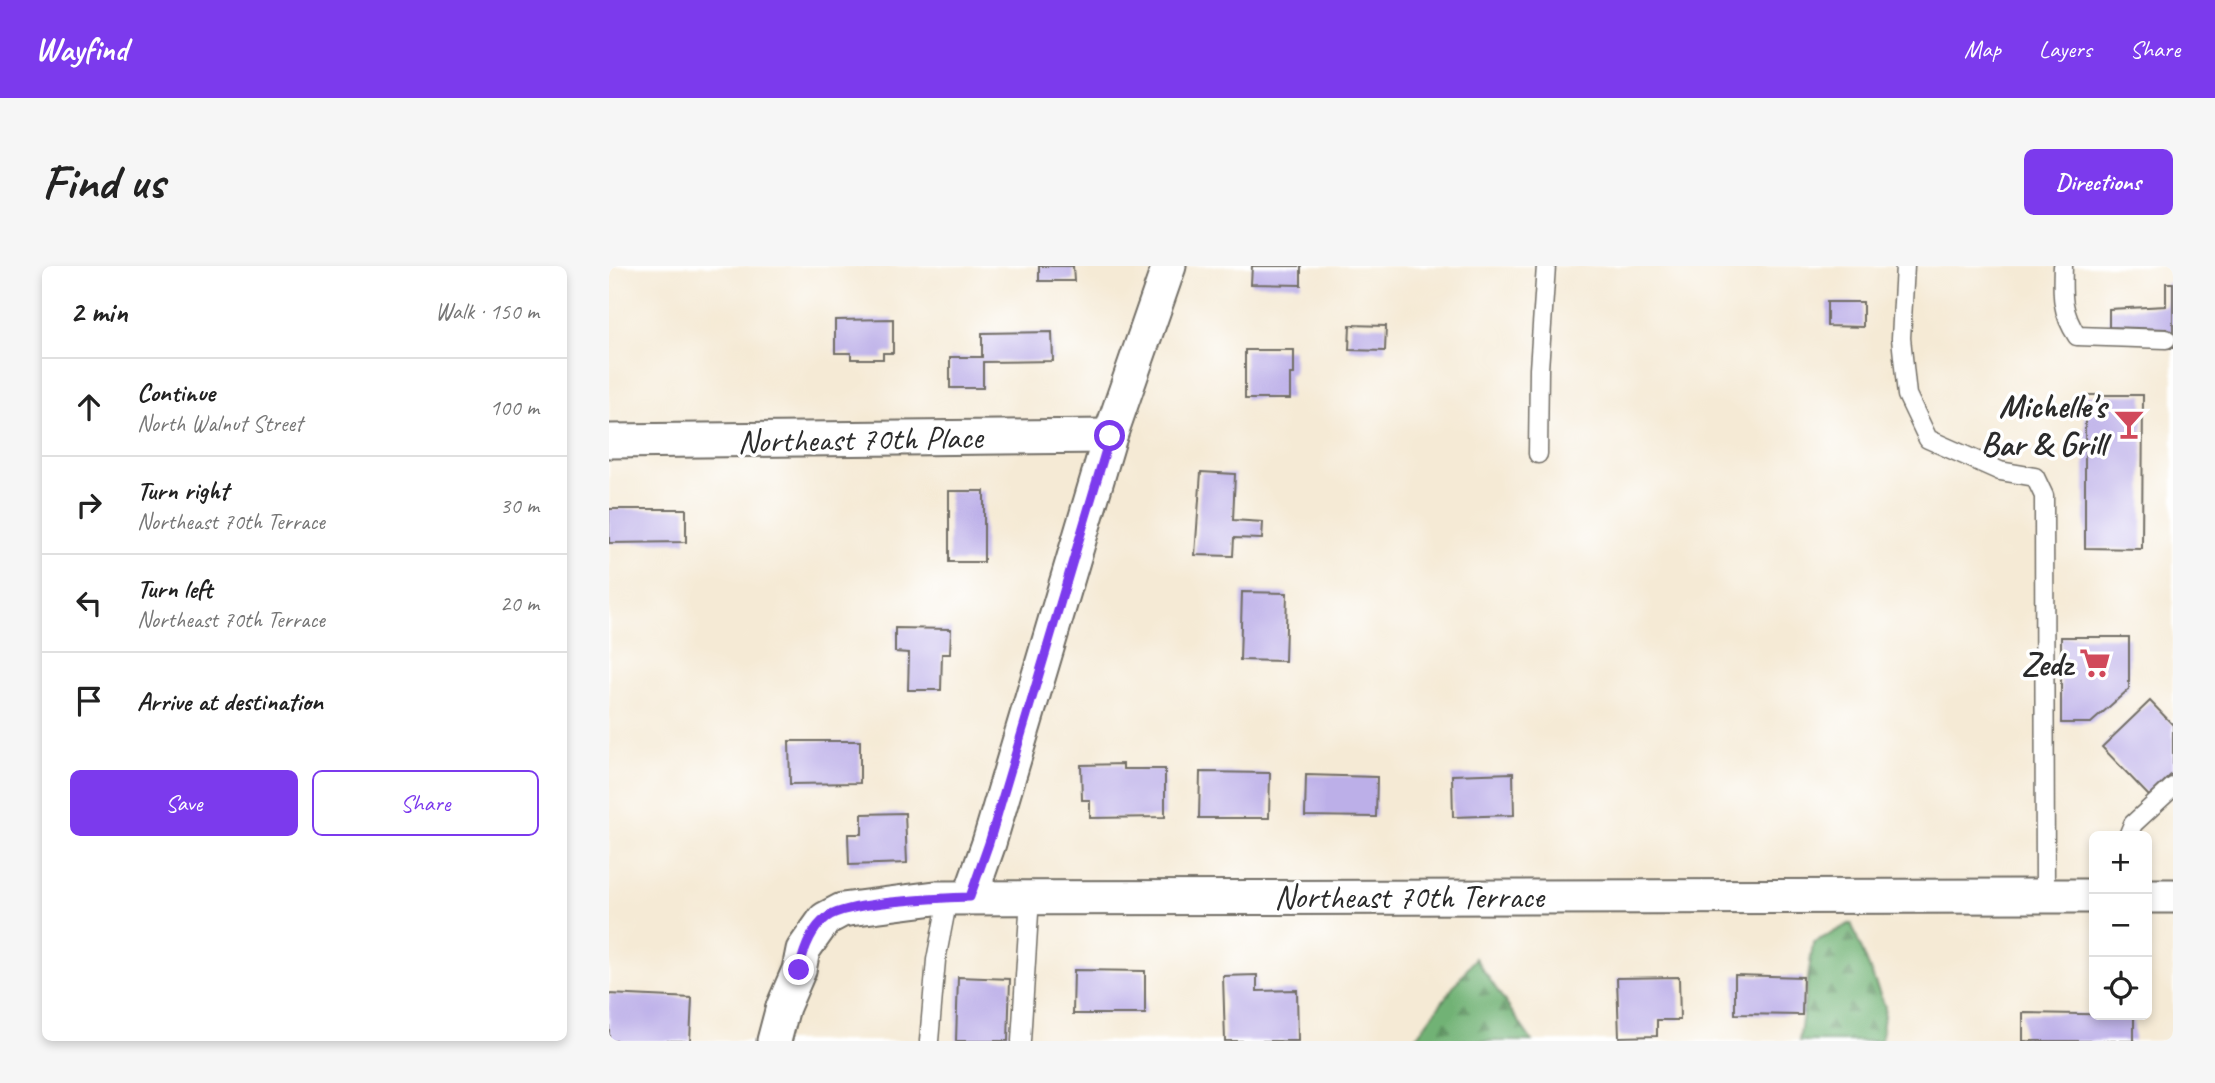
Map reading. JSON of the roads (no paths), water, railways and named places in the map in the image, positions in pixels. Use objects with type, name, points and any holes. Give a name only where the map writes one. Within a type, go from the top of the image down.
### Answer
[{"type":"street","points":[[959,897],[989,843],[1110,436],[1169,266]]},
{"type":"street","name":"Northeast 70th Place","points":[[609,441],[1110,436]]},
{"type":"street","name":"Northeast 70th Terrace","points":[[774,1041],[783,1007],[799,970],[803,950],[825,919],[842,910],[959,897],[2089,896]]},
{"type":"street","points":[[2152,896],[2173,896]]},
{"type":"lane","points":[[1538,454],[1539,369],[1546,266]]},
{"type":"lane","points":[[1905,266],[1901,338],[1907,395],[1928,439],[2000,471],[2035,478],[2044,496],[2045,895]]},
{"type":"lane","points":[[2063,266],[2062,298],[2067,322],[2077,336],[2166,339]]},
{"type":"lane","points":[[2130,831],[2133,824],[2173,787]]},
{"type":"lane","points":[[929,1041],[936,960],[959,897]]},
{"type":"lane","points":[[1021,1041],[1030,897]]},
{"type":"place","name":"Michelle's Bar & Grill","points":[[2129,424]]},
{"type":"place","name":"Zedz","points":[[2095,663]]}]
